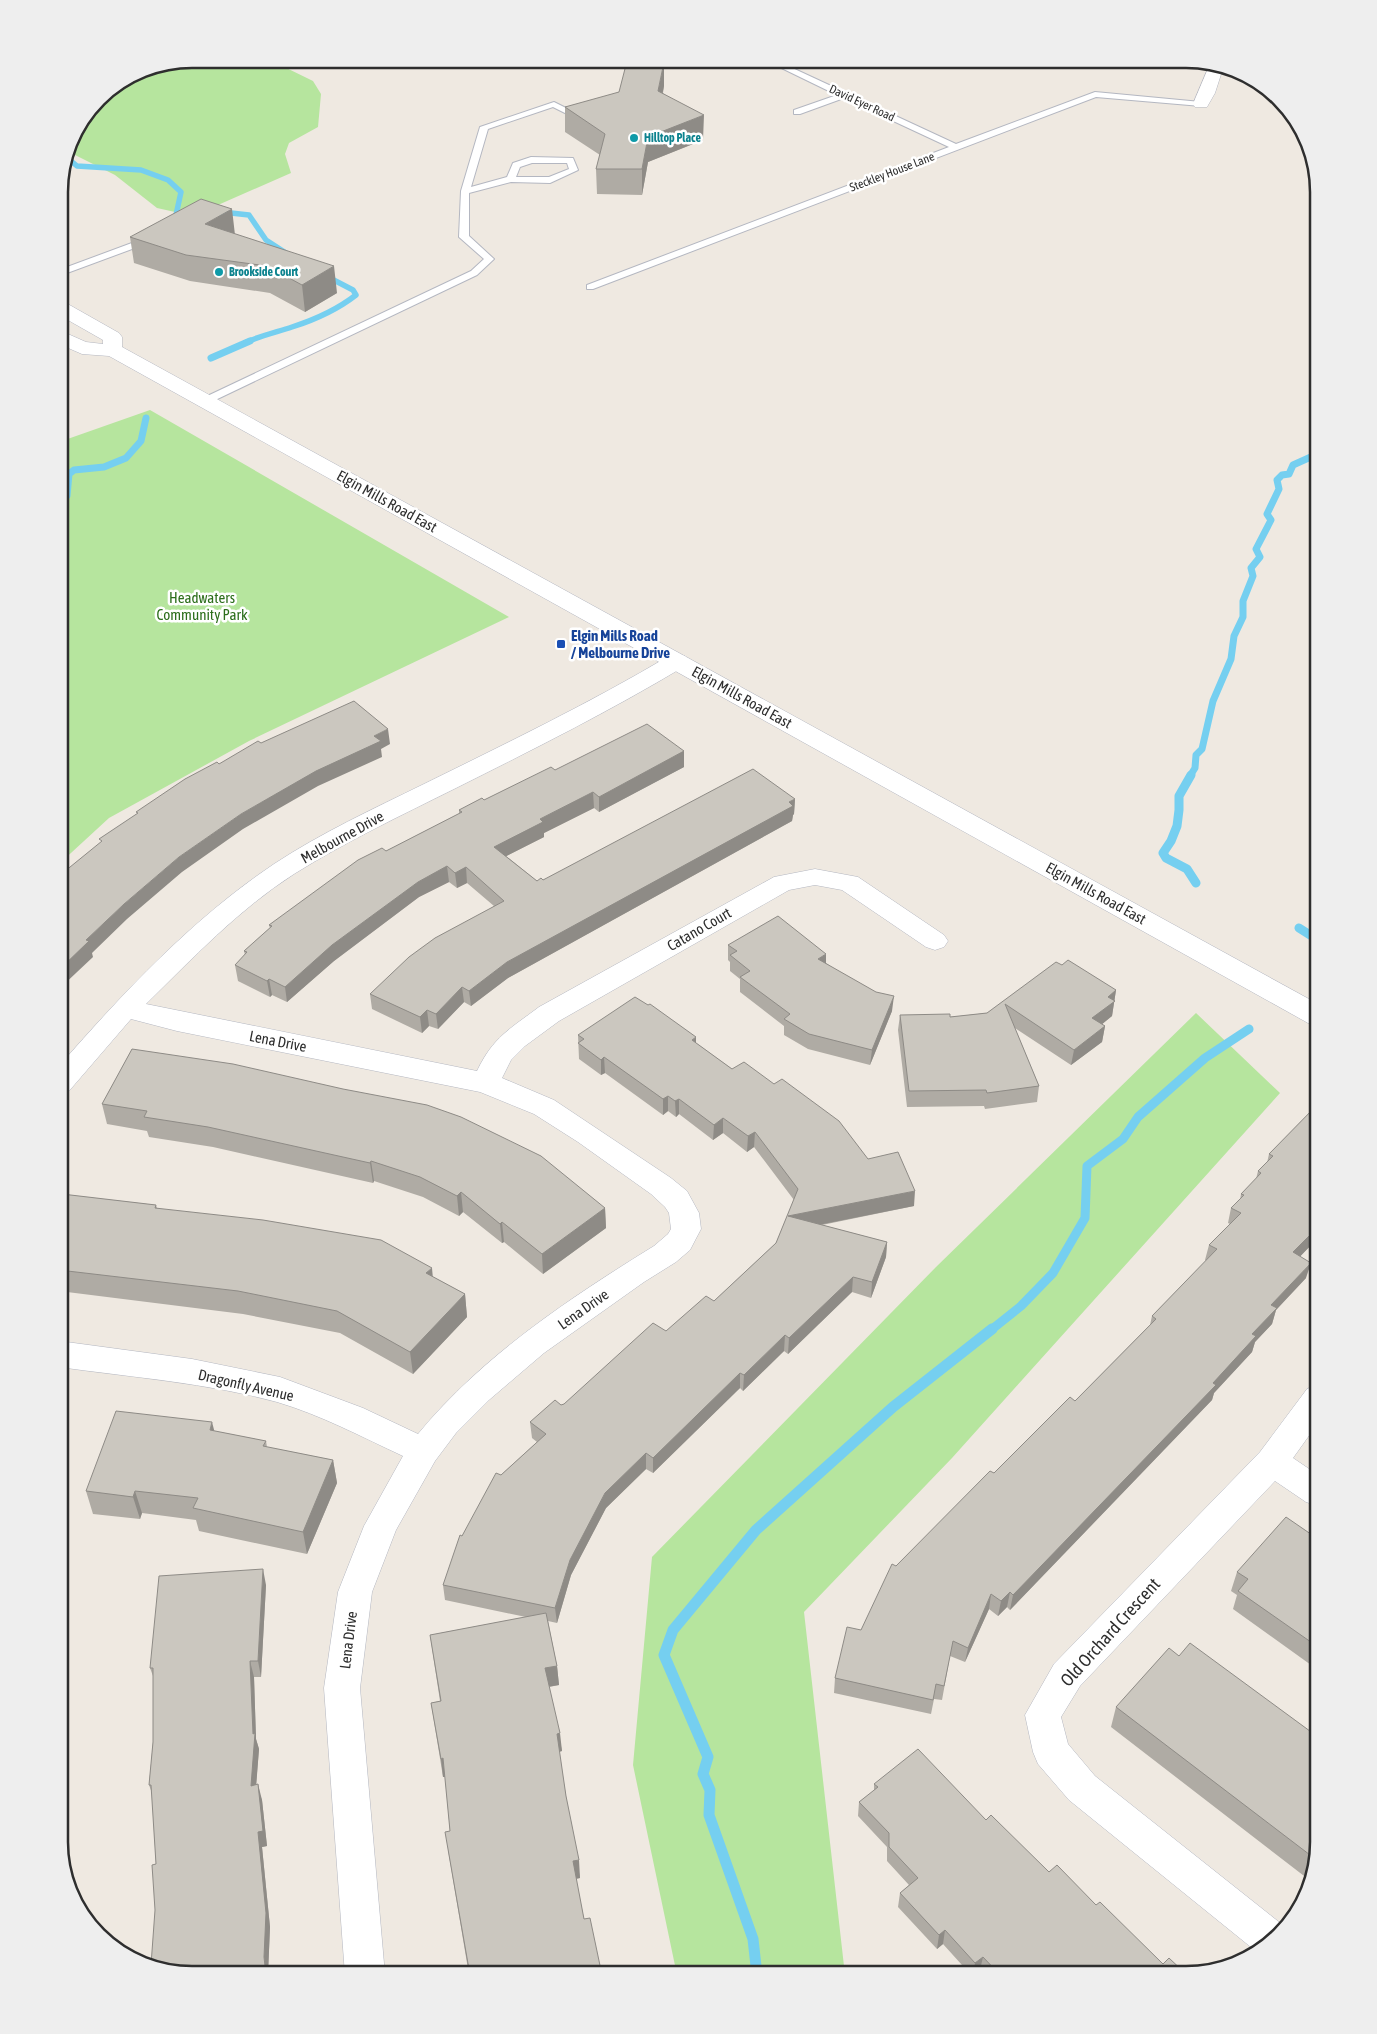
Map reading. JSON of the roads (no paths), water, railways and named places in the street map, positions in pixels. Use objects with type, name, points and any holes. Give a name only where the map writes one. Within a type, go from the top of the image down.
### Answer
[{"type":"street","points":[[1201,104],[1214,71]]},
{"type":"street","points":[[68,312],[112,337],[112,350]]},
{"type":"street","name":"Elgin Mills Road East","points":[[68,341],[82,348],[112,350],[1310,1012]]},
{"type":"street","name":"Melbourne Drive","points":[[68,1074],[125,1008],[215,921],[248,894],[298,860],[353,829],[567,723],[677,661]]},
{"type":"street","name":"Catano Court","points":[[486,1082],[499,1055],[515,1039],[549,1014],[783,883],[814,877],[849,883],[935,941]]},
{"type":"street","name":"Lena Drive","points":[[125,1008],[177,1021],[486,1082],[544,1108],[588,1135],[661,1186],[676,1199],[684,1213],[686,1229],[680,1242],[533,1344],[478,1391],[444,1424],[423,1451],[381,1526],[355,1592],[342,1688],[365,1966]]},
{"type":"street","name":"Dragonfly Avenue","points":[[68,1355],[192,1372],[280,1390],[352,1417],[423,1451]]},
{"type":"street","name":"Old Orchard Crescent","points":[[1266,1936],[1082,1788],[1051,1752],[1043,1715],[1067,1675],[1272,1462],[1310,1409]]},
{"type":"street","points":[[1272,1462],[1310,1487]]},
{"type":"lane","name":"David Eyer Road","points":[[786,68],[956,147]]},
{"type":"lane","name":"Steckley House Lane","points":[[590,287],[1095,94],[1201,104]]},
{"type":"lane","points":[[797,112],[844,95]]},
{"type":"lane","points":[[205,401],[474,273],[489,259],[464,237],[465,191],[484,127],[554,104],[585,120]]},
{"type":"lane","points":[[465,191],[511,179],[550,180],[574,170],[570,160],[531,160],[516,165],[511,179]]},
{"type":"lane","points":[[68,270],[161,235]]},
{"type":"waterway","points":[[72,162],[77,166],[141,170],[168,180],[181,192],[176,215],[184,216]]},
{"type":"waterway","points":[[221,215],[231,213],[249,215],[266,240],[286,253]]},
{"type":"waterway","points":[[247,342],[317,317],[342,305],[356,295],[353,290],[326,276]]},
{"type":"waterway","points":[[211,358],[250,341]]},
{"type":"waterway","points":[[68,485],[69,474],[74,470],[104,467],[126,458],[141,441],[146,418]]},
{"type":"waterway","points":[[1190,776],[1195,768],[1196,755],[1202,749],[1213,701],[1231,659],[1234,636],[1243,617],[1243,601],[1253,576],[1251,568],[1260,557],[1256,549],[1271,520],[1267,514],[1279,489],[1277,480],[1282,475],[1289,474],[1293,465],[1310,457]]},
{"type":"waterway","points":[[1191,775],[1179,796],[1177,826],[1171,841],[1163,853],[1166,858],[1187,869],[1196,883]]},
{"type":"waterway","points":[[1299,928],[1310,935]]},
{"type":"waterway","points":[[991,1330],[1021,1306],[1053,1273],[1085,1218],[1087,1166],[1123,1139],[1138,1117],[1205,1058],[1249,1029]]},
{"type":"waterway","points":[[756,1966],[753,1939],[709,1815],[710,1790],[703,1774],[708,1757],[664,1655],[673,1630],[756,1530],[893,1407],[992,1329]]},
{"type":"place","name":"Hilltop Place","points":[[634,138]]},
{"type":"place","name":"Brookside Court","points":[[219,272]]},
{"type":"place","name":"Elgin Mills Road / Melbourne Drive","points":[[561,644]]},
{"type":"park label","name":"Headwaters Community Park","points":[[202,606]]}]
